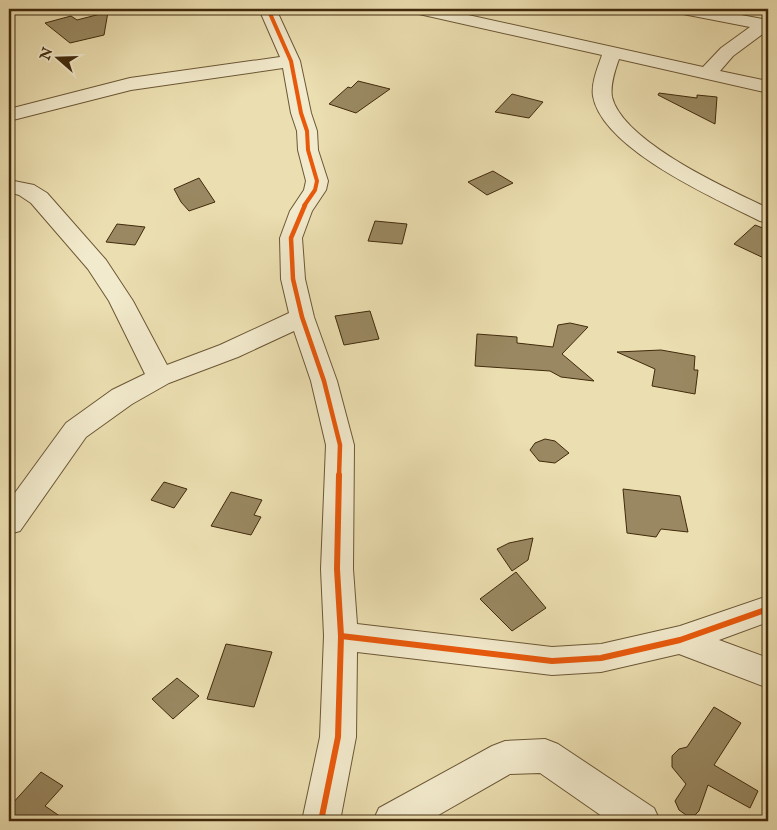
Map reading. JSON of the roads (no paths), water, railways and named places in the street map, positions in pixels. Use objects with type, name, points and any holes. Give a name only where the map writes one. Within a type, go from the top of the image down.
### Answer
[{"type":"street","points":[[268,9],[291,61],[301,113],[308,131],[308,150],[317,181],[315,190],[301,211],[291,238],[293,278],[302,318],[324,381],[340,445],[337,569],[341,636],[338,737],[321,821]]},
{"type":"street","points":[[419,9],[768,87]]},
{"type":"street","points":[[683,9],[766,25]]},
{"type":"street","points":[[706,74],[727,52],[766,25]]},
{"type":"street","points":[[612,53],[607,67],[602,96],[609,111],[626,133],[685,175],[768,216]]},
{"type":"street","points":[[9,115],[130,84],[291,61]]},
{"type":"street","points":[[9,186],[26,190],[39,198],[98,266],[122,301],[160,377]]},
{"type":"street","points":[[9,523],[76,430],[122,397],[160,377],[229,352],[302,318]]},
{"type":"street","points":[[341,636],[552,661],[601,658],[680,640],[768,609]]},
{"type":"street","points":[[680,640],[768,673]]},
{"type":"street","points":[[392,821],[505,758],[545,756],[641,821]]}]
